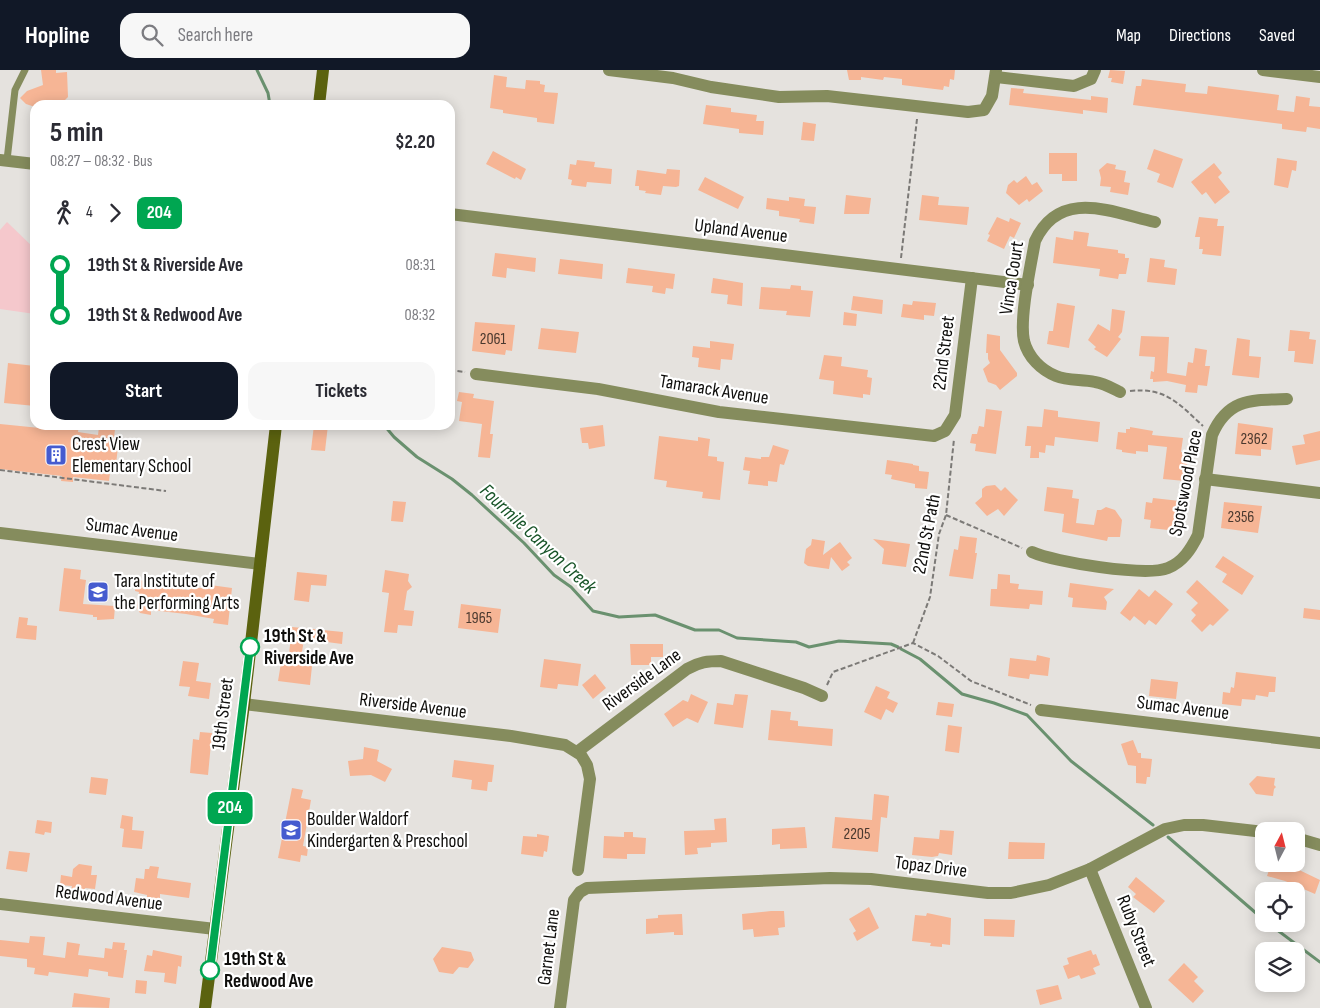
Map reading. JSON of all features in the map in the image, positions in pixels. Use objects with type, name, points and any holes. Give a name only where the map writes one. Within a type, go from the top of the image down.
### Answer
[{"type":"street","points":[[320,100],[323,70]]},
{"type":"street","points":[[609,70],[673,78],[718,88],[779,97],[826,96],[968,112],[984,110],[992,96],[996,73],[1074,86],[1091,79],[1096,70]]},
{"type":"street","points":[[1263,70],[1320,77]]},
{"type":"street","points":[[3,160],[30,163]]},
{"type":"street","name":"Vinca Court","points":[[1120,392],[1096,382],[1059,378],[1036,364],[1029,353],[1024,340],[1023,322],[1035,241],[1041,229],[1050,218],[1060,211],[1073,207],[1086,207],[1155,222]]},
{"type":"street","name":"Upland Avenue","points":[[455,215],[1028,285]]},
{"type":"street","name":"22nd Street","points":[[945,431],[954,415],[972,278]]},
{"type":"street","name":"Tamarack Avenue","points":[[476,374],[598,389],[719,412],[934,436],[945,431]]},
{"type":"street","name":"Spotswood Place","points":[[1032,552],[1060,561],[1151,572],[1167,568],[1180,561],[1192,547],[1198,535],[1212,435],[1217,422],[1226,412],[1250,400],[1287,399]]},
{"type":"street","name":"19th Street","points":[[205,1008],[244,704],[275,430]]},
{"type":"street","points":[[1205,479],[1320,493]]},
{"type":"street","name":"Sumac Avenue","points":[[0,533],[260,564]]},
{"type":"street","name":"Riverside Lane","points":[[577,752],[687,669],[708,661],[721,661],[804,688],[822,696]]},
{"type":"street","name":"Riverside Avenue","points":[[244,704],[511,736],[565,745],[577,752]]},
{"type":"street","name":"Sumac Avenue","points":[[1041,710],[1320,743]]},
{"type":"street","points":[[577,752],[587,765],[590,779],[578,870]]},
{"type":"street","name":"Topaz Drive","points":[[580,892],[588,888],[606,887],[871,878],[988,893],[1011,893],[1049,884],[1090,869],[1165,829],[1203,825],[1255,831]]},
{"type":"street","points":[[1305,841],[1320,845]]},
{"type":"street","name":"Ruby Street","points":[[1090,869],[1146,1008]]},
{"type":"street","name":"Garnet Lane","points":[[560,1008],[574,900],[580,892]]},
{"type":"street","name":"Redwood Avenue","points":[[0,904],[215,929]]},
{"type":"lane","points":[[3,160],[15,90],[25,70]]},
{"type":"path","points":[[900,269],[918,106]]},
{"type":"path","points":[[455,371],[476,374]]},
{"type":"path","points":[[1120,392],[1140,390],[1172,397],[1212,435]]},
{"type":"path","name":"22nd St Path","points":[[913,643],[930,597],[939,534],[946,515],[955,440],[945,431]]},
{"type":"path","points":[[0,470],[166,491]]},
{"type":"path","points":[[946,515],[1032,552]]},
{"type":"path","points":[[822,696],[833,672],[913,643],[938,656],[971,681],[1041,710]]},
{"type":"shaded area","points":[[7,222],[30,244],[30,313],[0,309],[0,230]]},
{"type":"building","points":[[41,70],[56,70],[56,73],[67,72],[68,97],[65,100],[30,100],[30,105],[20,98],[27,91],[43,85]]},
{"type":"building","points":[[847,70],[955,70],[954,80],[950,79],[949,87],[944,86],[943,90],[902,85],[902,79],[884,77],[883,80],[861,77],[861,80],[849,80]]},
{"type":"building","points":[[1110,70],[1125,71],[1123,84],[1111,82],[1112,78],[1108,78]]},
{"type":"building","points":[[494,75],[507,77],[506,87],[525,89],[526,80],[540,81],[540,84],[545,85],[544,92],[558,93],[554,124],[537,122],[537,118],[503,113],[503,110],[490,108]]},
{"type":"building","points":[[1142,79],[1186,84],[1185,92],[1207,94],[1208,86],[1279,95],[1277,110],[1294,112],[1296,96],[1310,98],[1309,106],[1320,107],[1320,129],[1307,127],[1306,132],[1282,129],[1282,124],[1133,105],[1136,86],[1141,86]]},
{"type":"building","points":[[1011,88],[1024,89],[1023,93],[1091,100],[1091,96],[1108,98],[1107,113],[1083,110],[1083,114],[1009,105]]},
{"type":"building","points":[[706,105],[731,108],[731,112],[757,115],[756,121],[764,121],[763,135],[739,133],[739,129],[703,124]]},
{"type":"building","points":[[803,122],[816,124],[814,141],[801,140]]},
{"type":"building","points":[[1154,149],[1183,159],[1173,188],[1157,182],[1160,174],[1147,169]]},
{"type":"building","points":[[493,151],[526,169],[521,180],[516,177],[515,179],[486,164]]},
{"type":"building","points":[[1049,153],[1077,153],[1077,181],[1062,181],[1062,174],[1049,174]]},
{"type":"building","points":[[1277,158],[1297,161],[1296,171],[1292,170],[1288,188],[1274,185]]},
{"type":"building","points":[[577,160],[595,162],[594,167],[612,169],[611,184],[587,182],[586,187],[571,185],[572,180],[568,179],[570,164],[576,165]]},
{"type":"building","points":[[1107,163],[1116,165],[1115,169],[1126,171],[1124,182],[1130,183],[1128,195],[1110,192],[1111,187],[1100,186],[1099,170]]},
{"type":"building","points":[[1214,163],[1222,173],[1218,177],[1230,192],[1215,204],[1206,192],[1202,195],[1191,182]]},
{"type":"building","points":[[667,169],[680,170],[679,186],[663,186],[661,195],[645,193],[646,191],[639,190],[639,186],[635,186],[637,170],[666,174]]},
{"type":"building","points":[[1026,176],[1032,185],[1037,182],[1043,191],[1029,202],[1027,199],[1019,205],[1006,193],[1008,185],[1014,180],[1017,183]]},
{"type":"building","points":[[705,177],[744,197],[738,209],[698,190]]},
{"type":"building","points":[[846,195],[871,198],[869,214],[844,214]]},
{"type":"building","points":[[922,195],[939,197],[938,205],[969,207],[967,225],[919,220]]},
{"type":"building","points":[[789,197],[805,199],[804,206],[816,207],[814,224],[799,222],[800,219],[779,216],[779,211],[766,209],[767,198],[789,201]]},
{"type":"building","points":[[997,217],[1009,222],[1010,218],[1021,223],[1014,238],[1010,236],[1004,249],[987,241],[990,235],[988,234]]},
{"type":"building","points":[[1199,217],[1218,219],[1217,226],[1224,226],[1221,256],[1202,254],[1203,249],[1199,249],[1200,237],[1195,237]]},
{"type":"building","points":[[1074,231],[1089,233],[1087,246],[1118,250],[1118,253],[1125,254],[1125,258],[1129,258],[1126,274],[1119,274],[1118,279],[1099,276],[1100,269],[1053,263],[1056,237],[1073,240]]},
{"type":"building","points":[[495,253],[536,258],[535,272],[507,268],[506,278],[492,276]]},
{"type":"building","points":[[1150,258],[1165,260],[1164,267],[1177,269],[1175,285],[1147,282]]},
{"type":"building","points":[[560,259],[603,264],[602,279],[558,274]]},
{"type":"building","points":[[628,268],[675,274],[673,289],[666,288],[665,294],[652,292],[653,286],[626,283]]},
{"type":"building","points":[[713,278],[743,283],[742,306],[727,304],[728,295],[711,293]]},
{"type":"building","points":[[791,285],[801,286],[801,290],[813,291],[810,317],[786,315],[787,311],[759,309],[761,287],[790,289]]},
{"type":"building","points":[[853,296],[883,300],[882,314],[851,310]]},
{"type":"building","points":[[913,301],[936,303],[934,316],[924,315],[924,320],[901,317],[903,304],[912,305]]},
{"type":"building","points":[[1057,303],[1075,306],[1069,348],[1047,344],[1049,331],[1053,331]]},
{"type":"building","points":[[1112,309],[1125,311],[1122,332],[1118,337],[1121,339],[1107,357],[1094,349],[1096,347],[1088,340],[1098,324],[1110,331]]},
{"type":"building","points":[[844,312],[857,314],[856,326],[843,325]]},
{"type":"building","points":[[475,322],[515,325],[512,351],[506,350],[505,355],[472,351]]},
{"type":"building","points":[[541,328],[579,332],[576,353],[538,349]]},
{"type":"building","points":[[1290,330],[1310,332],[1309,339],[1316,340],[1313,364],[1294,362],[1295,351],[1288,351]]},
{"type":"building","points":[[987,334],[1000,336],[1000,350],[1017,373],[1017,376],[1000,390],[996,385],[988,382],[983,369],[990,363],[988,353],[986,353]]},
{"type":"building","points":[[1141,336],[1169,337],[1167,373],[1186,376],[1188,362],[1193,363],[1195,348],[1207,350],[1205,366],[1210,366],[1207,386],[1198,385],[1197,393],[1185,392],[1186,385],[1167,381],[1153,382],[1153,379],[1150,379],[1151,371],[1154,372],[1155,357],[1139,356]]},
{"type":"building","points":[[1237,338],[1250,340],[1249,356],[1261,357],[1259,378],[1232,375]]},
{"type":"building","points":[[710,341],[734,344],[732,360],[721,359],[720,370],[698,367],[699,358],[692,357],[693,346],[710,348]]},
{"type":"building","points":[[824,355],[842,357],[841,366],[868,370],[867,377],[872,378],[870,395],[863,394],[863,398],[833,394],[834,381],[819,379]]},
{"type":"building","name":"Crest View Elementary School","points":[[8,363],[30,365],[30,406],[4,403]]},
{"type":"building","points":[[459,392],[474,394],[473,398],[494,401],[490,434],[493,434],[490,458],[478,457],[482,424],[459,421],[462,402],[457,401]]},
{"type":"building","points":[[986,409],[1002,411],[996,454],[975,451],[976,444],[970,443],[972,434],[977,434],[979,426],[984,427]]},
{"type":"building","points":[[1044,409],[1058,411],[1058,417],[1100,422],[1098,442],[1055,437],[1054,446],[1046,445],[1045,453],[1039,452],[1039,458],[1030,458],[1031,446],[1025,446],[1027,426],[1042,427]]},
{"type":"building","points":[[1238,423],[1273,428],[1271,450],[1261,449],[1261,456],[1235,454]]},
{"type":"building","name":"Crest View Elementary School","points":[[0,424],[30,427],[30,430],[78,430],[78,432],[98,435],[99,430],[115,430],[113,447],[118,447],[116,464],[111,464],[109,481],[73,477],[73,482],[61,481],[62,476],[0,469]]},
{"type":"building","points":[[603,425],[605,446],[589,449],[588,443],[582,443],[580,428]]},
{"type":"building","points":[[1130,427],[1153,431],[1152,435],[1183,438],[1181,452],[1188,453],[1185,481],[1163,479],[1167,447],[1148,445],[1148,452],[1136,451],[1136,454],[1116,449],[1118,432],[1126,433],[1126,429],[1130,429]]},
{"type":"building","points":[[313,430],[327,430],[325,451],[311,450]]},
{"type":"building","points":[[1320,431],[1320,460],[1296,465],[1292,446],[1305,444],[1303,435]]},
{"type":"building","points":[[659,436],[698,441],[698,437],[710,439],[708,456],[717,457],[717,461],[724,462],[720,500],[702,498],[703,492],[666,487],[667,481],[654,479]]},
{"type":"building","points":[[773,445],[789,450],[784,465],[780,464],[777,482],[768,481],[768,486],[748,484],[750,471],[743,470],[745,457],[761,459],[761,457],[769,457]]},
{"type":"building","points":[[887,460],[913,464],[919,466],[919,471],[929,472],[927,489],[915,488],[915,484],[891,479],[892,475],[885,474]]},
{"type":"building","points":[[995,485],[1001,491],[1005,487],[1018,500],[1004,516],[998,509],[987,516],[975,503],[982,497],[982,489],[986,486]]},
{"type":"building","points":[[1047,487],[1073,490],[1072,498],[1079,499],[1076,523],[1094,525],[1097,510],[1106,507],[1115,510],[1122,520],[1120,537],[1108,537],[1107,541],[1062,532],[1064,514],[1044,511]]},
{"type":"building","points":[[1153,498],[1180,501],[1177,531],[1150,528],[1151,520],[1144,519],[1146,502],[1152,503]]},
{"type":"building","points":[[393,501],[406,502],[403,522],[391,521]]},
{"type":"building","points":[[1224,502],[1262,506],[1258,533],[1221,528]]},
{"type":"building","points":[[960,536],[977,538],[973,579],[949,576],[954,549],[958,550]]},
{"type":"building","points":[[812,539],[825,541],[823,555],[840,542],[852,558],[847,562],[850,565],[842,571],[831,557],[829,569],[808,566],[804,563],[806,549],[811,545]]},
{"type":"building","points":[[873,539],[910,544],[906,567],[882,564],[884,549]]},
{"type":"building","points":[[1223,556],[1254,576],[1242,595],[1222,582],[1227,574],[1215,567]]},
{"type":"building","points":[[64,568],[81,570],[80,579],[86,580],[83,604],[115,606],[114,619],[97,620],[97,617],[93,617],[93,615],[59,611]]},
{"type":"building","points":[[385,570],[409,574],[408,581],[412,587],[407,591],[404,610],[414,611],[412,626],[398,625],[397,633],[384,632],[389,593],[382,592]]},
{"type":"building","points":[[297,572],[327,575],[326,586],[311,585],[309,602],[294,600]]},
{"type":"building","points":[[998,574],[1010,575],[1010,583],[1019,584],[1018,589],[1043,591],[1042,605],[1030,604],[1029,609],[990,606],[991,589],[997,589]]},
{"type":"building","points":[[136,580],[162,582],[162,587],[189,590],[190,587],[209,589],[210,585],[232,588],[228,625],[213,623],[214,619],[186,614],[151,610],[151,615],[140,613],[137,608],[139,592],[135,591]]},
{"type":"building","points":[[1197,580],[1229,610],[1213,626],[1210,624],[1202,632],[1191,621],[1196,615],[1191,610],[1198,603],[1186,592]]},
{"type":"building","points":[[1070,583],[1114,589],[1104,597],[1107,602],[1106,610],[1072,607],[1073,598],[1068,597]]},
{"type":"building","points":[[1139,589],[1149,597],[1155,590],[1173,604],[1156,625],[1149,620],[1145,625],[1134,616],[1130,621],[1120,613]]},
{"type":"building","points":[[461,604],[501,609],[498,633],[458,628]]},
{"type":"building","points":[[1304,608],[1320,610],[1320,620],[1303,618]]},
{"type":"building","points":[[19,617],[28,618],[27,625],[37,626],[36,640],[16,638]]},
{"type":"building","points":[[292,627],[343,632],[342,644],[304,639],[300,665],[312,666],[310,685],[278,681],[281,663],[288,663]]},
{"type":"building","points":[[630,644],[663,644],[663,657],[651,657],[651,665],[631,665]]},
{"type":"building","points":[[1037,655],[1050,658],[1048,676],[1030,674],[1029,679],[1008,676],[1010,658],[1036,661]]},
{"type":"building","points":[[544,659],[581,664],[578,686],[558,684],[557,689],[540,687]]},
{"type":"building","points":[[183,661],[199,663],[196,681],[211,683],[209,699],[188,696],[190,687],[179,686]]},
{"type":"building","points":[[1236,672],[1276,677],[1275,692],[1269,692],[1268,697],[1256,695],[1255,700],[1242,699],[1241,706],[1222,704],[1223,692],[1230,693],[1231,687],[1234,688]]},
{"type":"building","points":[[595,674],[606,688],[593,699],[582,685]]},
{"type":"building","points":[[1151,679],[1178,682],[1176,699],[1149,696]]},
{"type":"building","points":[[876,686],[890,692],[887,698],[898,703],[893,713],[886,709],[881,720],[864,712]]},
{"type":"building","points":[[691,694],[708,702],[698,723],[687,718],[673,727],[664,714],[683,700],[688,702]]},
{"type":"building","points":[[735,694],[748,695],[743,728],[714,724],[717,703],[733,705]]},
{"type":"building","points":[[938,702],[954,704],[952,717],[936,715]]},
{"type":"building","points":[[771,710],[791,712],[790,720],[798,721],[798,726],[833,729],[832,746],[768,740]]},
{"type":"building","points":[[948,725],[962,727],[959,753],[945,751]]},
{"type":"building","points":[[200,732],[212,733],[208,775],[190,773],[193,739],[199,740]]},
{"type":"building","points":[[1133,740],[1138,753],[1141,753],[1141,758],[1152,759],[1150,777],[1147,777],[1146,784],[1136,783],[1136,766],[1128,765],[1121,744]]},
{"type":"building","points":[[364,747],[379,750],[377,761],[392,769],[385,782],[371,775],[350,776],[348,761],[363,759]]},
{"type":"building","points":[[454,760],[494,765],[492,782],[488,782],[487,791],[471,789],[472,780],[452,777]]},
{"type":"building","points":[[1257,776],[1275,778],[1274,785],[1276,787],[1273,796],[1256,794],[1249,784]]},
{"type":"building","points":[[91,777],[108,779],[106,795],[89,793]]},
{"type":"building","points":[[292,788],[303,790],[301,798],[311,800],[303,846],[308,847],[307,856],[301,855],[300,862],[278,858]]},
{"type":"building","points":[[874,794],[889,796],[887,818],[881,817],[878,852],[832,848],[835,817],[872,820]]},
{"type":"building","points":[[122,815],[133,817],[132,830],[144,831],[142,849],[122,847],[124,829],[120,828]]},
{"type":"building","points":[[726,818],[727,842],[711,843],[711,847],[697,848],[698,854],[685,855],[684,831],[715,830],[714,819]]},
{"type":"building","points":[[37,820],[52,822],[51,833],[45,832],[44,835],[35,833]]},
{"type":"building","points":[[805,827],[807,848],[780,849],[780,844],[772,845],[772,829]]},
{"type":"building","points":[[940,830],[954,831],[952,855],[939,853],[938,856],[932,857],[912,855],[914,837],[939,839]]},
{"type":"building","points":[[624,832],[633,832],[633,837],[646,838],[645,854],[627,854],[627,859],[603,858],[604,836],[624,837]]},
{"type":"building","points":[[537,834],[549,836],[547,852],[544,851],[543,857],[521,854],[523,836],[537,837]]},
{"type":"building","points":[[1009,842],[1045,843],[1044,859],[1008,859]]},
{"type":"building","points":[[9,851],[30,853],[27,872],[6,869]]},
{"type":"building","points":[[79,864],[92,866],[91,875],[97,875],[95,889],[85,888],[84,892],[71,890],[72,886],[60,885],[61,875],[72,877],[73,869]]},
{"type":"building","points":[[150,866],[159,867],[157,878],[191,883],[189,898],[160,894],[160,899],[134,892],[136,878],[144,879],[145,869],[149,869]]},
{"type":"building","points":[[1268,872],[1303,872],[1320,880],[1315,894],[1305,890],[1305,882],[1287,882],[1267,876]]},
{"type":"building","points":[[1136,877],[1165,901],[1154,913],[1133,897],[1136,894],[1128,887]]},
{"type":"building","points":[[869,907],[879,928],[857,941],[853,933],[856,931],[849,919]]},
{"type":"building","points":[[784,911],[785,927],[778,928],[779,935],[754,937],[753,929],[743,930],[742,914]]},
{"type":"building","points":[[927,913],[951,918],[950,945],[942,944],[942,947],[930,946],[931,943],[912,941],[915,915],[926,916]]},
{"type":"building","points":[[682,914],[683,935],[674,935],[674,932],[646,934],[646,919],[658,918],[658,915]]},
{"type":"building","points":[[984,919],[1015,920],[1014,937],[984,936]]},
{"type":"building","points":[[30,936],[45,937],[43,955],[65,958],[67,942],[80,944],[78,955],[104,958],[105,948],[112,949],[113,942],[125,943],[124,950],[127,950],[123,978],[108,976],[108,972],[89,969],[88,977],[49,972],[48,976],[34,974],[35,968],[27,967],[27,959],[0,956],[0,940],[29,943]]},
{"type":"building","points":[[442,947],[471,952],[474,960],[468,968],[459,967],[453,974],[439,972],[433,959]]},
{"type":"building","points":[[153,950],[182,956],[181,967],[178,966],[176,984],[164,982],[165,973],[144,971],[147,955],[152,956]]},
{"type":"building","points":[[1091,950],[1093,955],[1096,954],[1100,965],[1093,968],[1096,974],[1081,979],[1079,975],[1068,979],[1063,966],[1069,964],[1067,958]]},
{"type":"building","points":[[1184,963],[1198,977],[1194,981],[1204,991],[1193,1003],[1168,980]]},
{"type":"building","points":[[136,980],[147,981],[146,994],[135,993]]},
{"type":"building","points":[[1058,985],[1062,999],[1040,1005],[1036,990]]},
{"type":"building","points":[[74,993],[110,998],[109,1008],[72,1007]]},
{"type":"waterway","name":"Fourmile Canyon Creek","points":[[257,70],[268,93],[269,100]]},
{"type":"waterway","name":"Fourmile Canyon Creek","points":[[388,430],[417,457],[452,479],[472,495],[524,543],[554,575],[571,587],[593,611],[619,617],[655,615],[695,630],[719,630],[737,638],[796,642],[809,647],[839,641],[891,644],[898,647]]},
{"type":"waterway","name":"Fourmile Canyon Creek","points":[[901,649],[920,659],[962,694],[1027,715],[1071,761],[1153,825]]},
{"type":"waterway","name":"Fourmile Canyon Creek","points":[[1168,837],[1255,912]]},
{"type":"waterway","name":"Fourmile Canyon Creek","points":[[1280,932],[1320,962]]},
{"type":"bus line","name":"204","points":[[210,970],[250,647]]},
{"type":"place","name":"Crest View Elementary School","points":[[56,455]]},
{"type":"place","name":"Tara Institute of the Performing Arts","points":[[98,592]]},
{"type":"place","name":"19th St & Riverside Ave","points":[[250,647]]},
{"type":"place","name":"Boulder Waldorf Kindergarten & Preschool","points":[[291,830]]},
{"type":"place","name":"19th St & Redwood Ave","points":[[210,970]]}]
